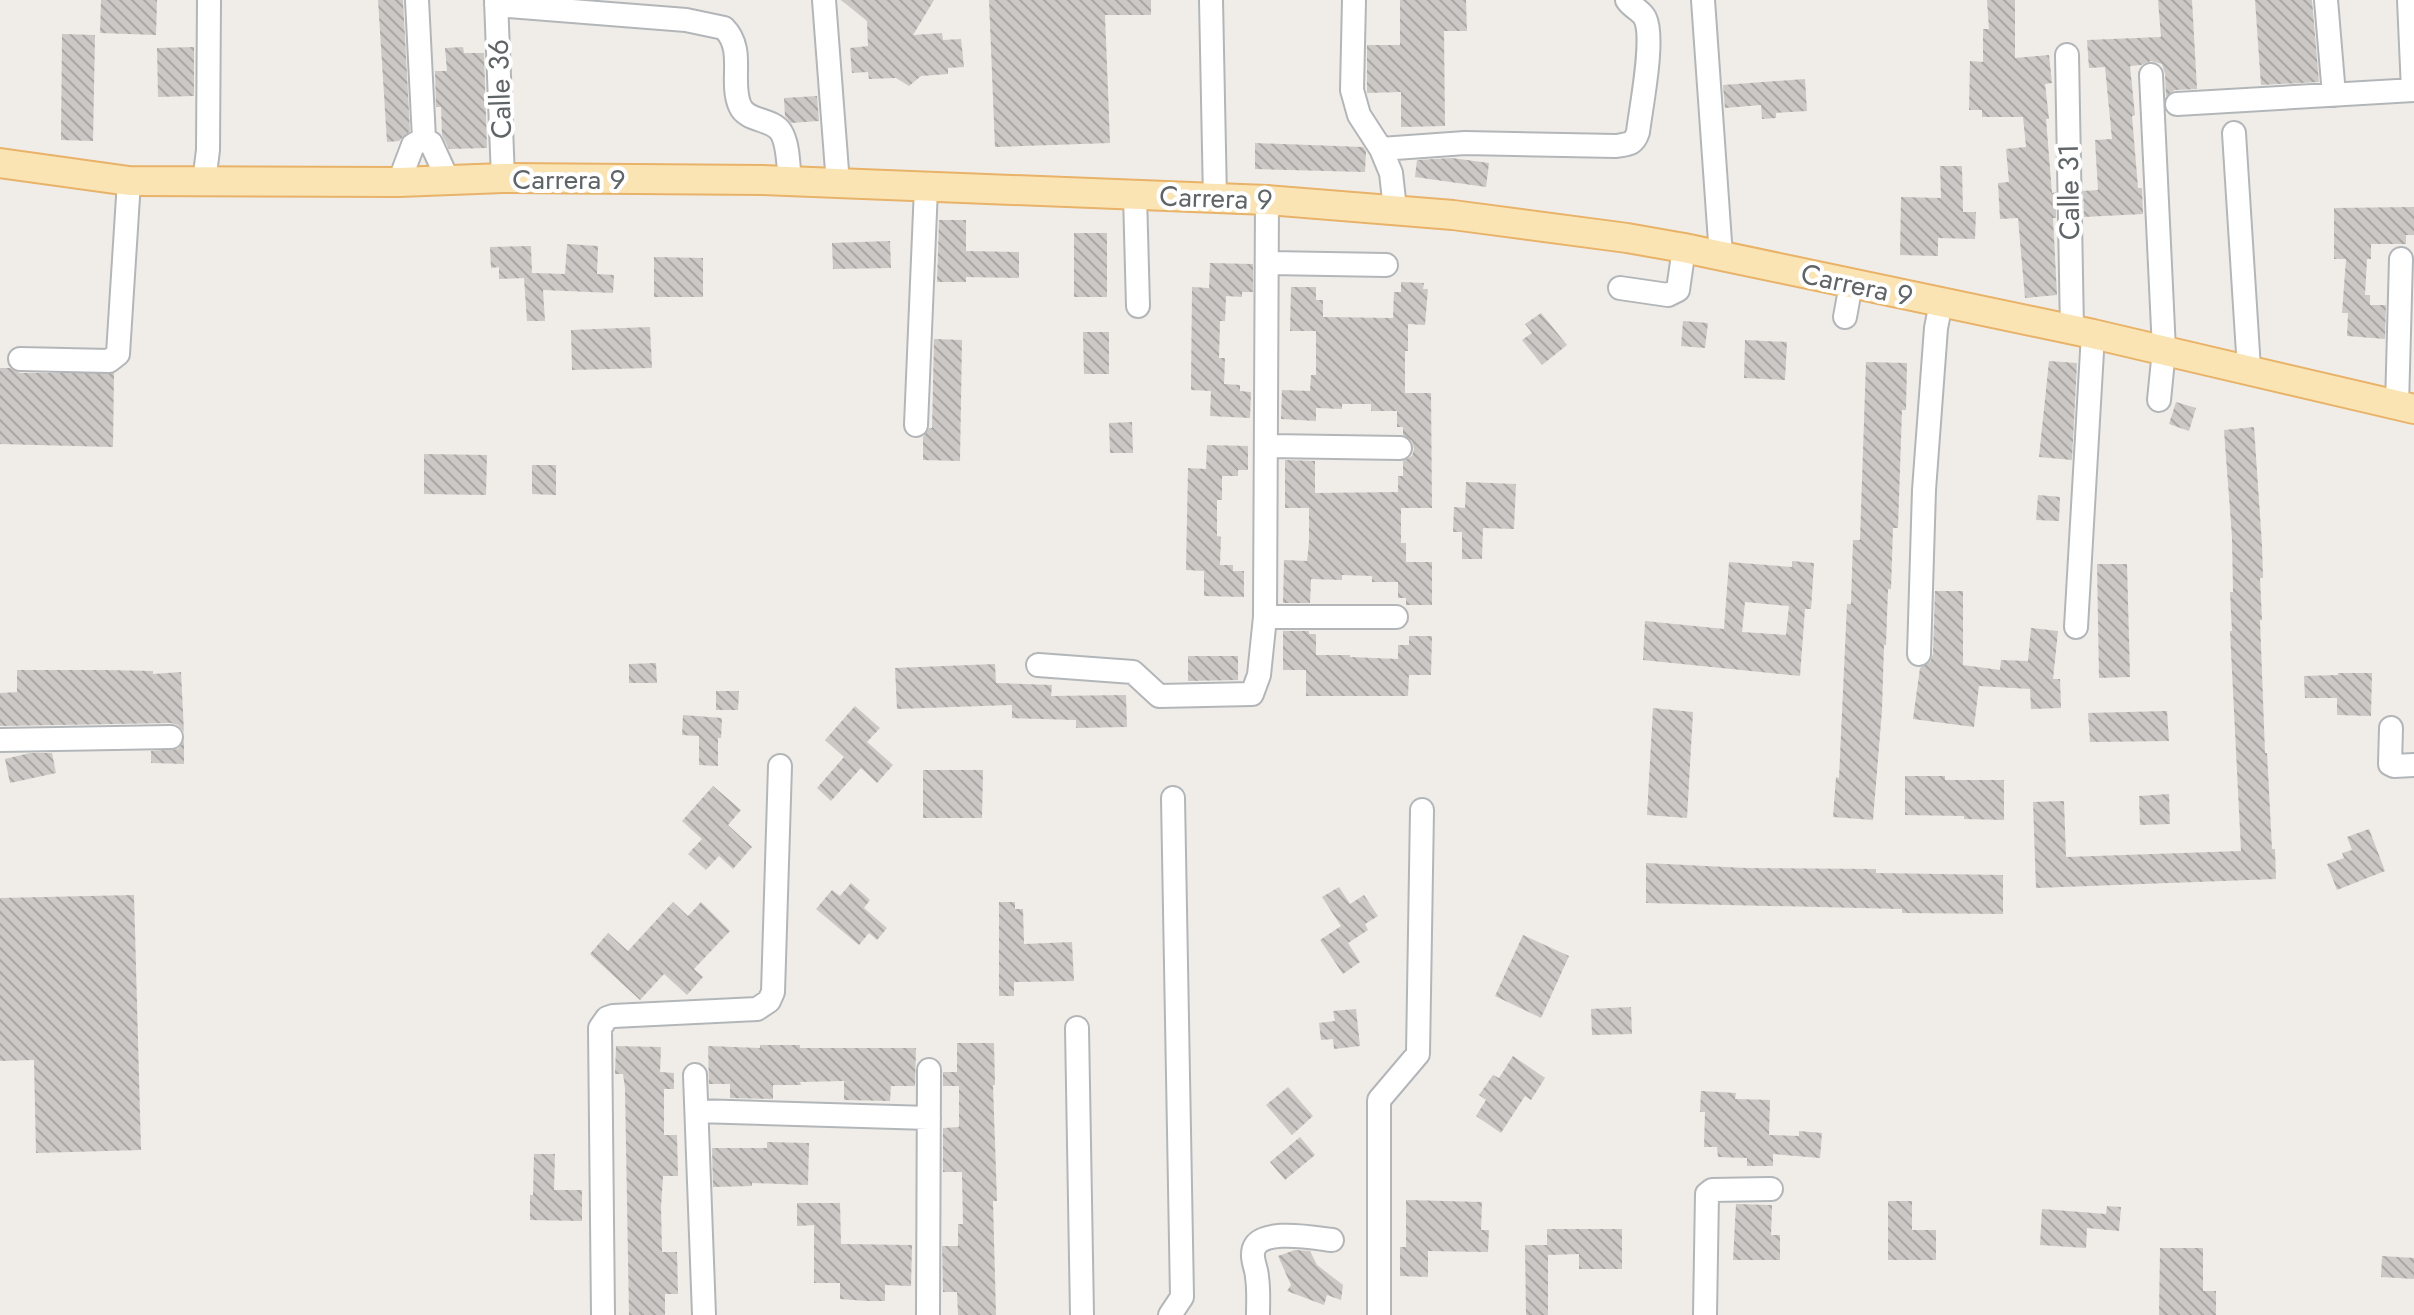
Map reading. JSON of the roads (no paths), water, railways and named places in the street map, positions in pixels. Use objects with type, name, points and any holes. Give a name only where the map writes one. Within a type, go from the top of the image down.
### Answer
[{"type":"main road","name":"Carrera 9","points":[[0,163],[129,181],[399,182],[503,178],[790,182],[1267,200],[1395,209],[1684,248],[2164,350],[2405,407]]},
{"type":"street","points":[[204,182],[208,150],[209,0]]},
{"type":"street","points":[[417,0],[424,139]]},
{"type":"street","points":[[824,0],[838,184]]},
{"type":"street","points":[[1211,0],[1215,199]]},
{"type":"street","points":[[1354,0],[1352,90],[1359,115],[1381,149],[1391,173],[1395,209]]},
{"type":"street","points":[[1381,149],[1465,143],[1631,144],[1638,132],[1650,33],[1643,14],[1627,0]]},
{"type":"street","points":[[1703,0],[1721,256]]},
{"type":"street","points":[[2326,0],[2334,95]]},
{"type":"street","points":[[2177,104],[2414,90],[2409,0]]},
{"type":"street","points":[[496,2],[686,20],[724,28],[735,43],[739,104],[745,113],[776,126],[784,135],[790,182]]},
{"type":"street","name":"Calle 36","points":[[496,2],[503,178]]},
{"type":"street","name":"Calle 31","points":[[2067,55],[2082,332],[2076,627]]},
{"type":"street","points":[[2151,75],[2164,350],[2159,400]]},
{"type":"street","points":[[2234,133],[2249,369]]},
{"type":"street","points":[[424,139],[431,143],[448,180]]},
{"type":"street","points":[[399,182],[413,145],[424,139]]},
{"type":"street","points":[[20,359],[109,361],[118,354],[129,181]]},
{"type":"street","points":[[930,188],[932,303]]},
{"type":"street","points":[[916,425],[930,188]]},
{"type":"street","points":[[1135,195],[1138,306]]},
{"type":"street","points":[[1038,665],[1133,672],[1159,696],[1252,694],[1259,675],[1265,617],[1267,200]]},
{"type":"street","points":[[1620,288],[1668,295],[1678,290],[1684,248]]},
{"type":"street","points":[[1267,255],[1386,265]]},
{"type":"street","points":[[2401,259],[2405,407]]},
{"type":"street","points":[[1845,317],[1851,284]]},
{"type":"street","points":[[1919,654],[1924,490],[1936,328],[1941,303]]},
{"type":"street","points":[[1267,446],[1400,448]]},
{"type":"street","points":[[1265,617],[1396,617]]},
{"type":"street","points":[[2391,728],[2390,764],[2414,765]]},
{"type":"street","points":[[0,740],[171,737]]},
{"type":"street","points":[[603,1315],[600,1028],[607,1018],[613,1016],[757,1009],[769,1001],[773,992],[780,766]]},
{"type":"street","points":[[1170,1315],[1182,1297],[1173,798]]},
{"type":"street","points":[[1379,1315],[1379,1100],[1418,1054],[1422,810]]},
{"type":"street","points":[[1077,1028],[1082,1315]]},
{"type":"street","points":[[911,1315],[928,1315],[929,1070]]},
{"type":"street","points":[[695,1075],[704,1315]]},
{"type":"street","points":[[697,1111],[929,1118]]},
{"type":"street","points":[[1705,1315],[1707,1194],[1712,1190],[1771,1189]]},
{"type":"street","points":[[1258,1315],[1254,1247],[1265,1238],[1286,1235],[1332,1240]]}]
